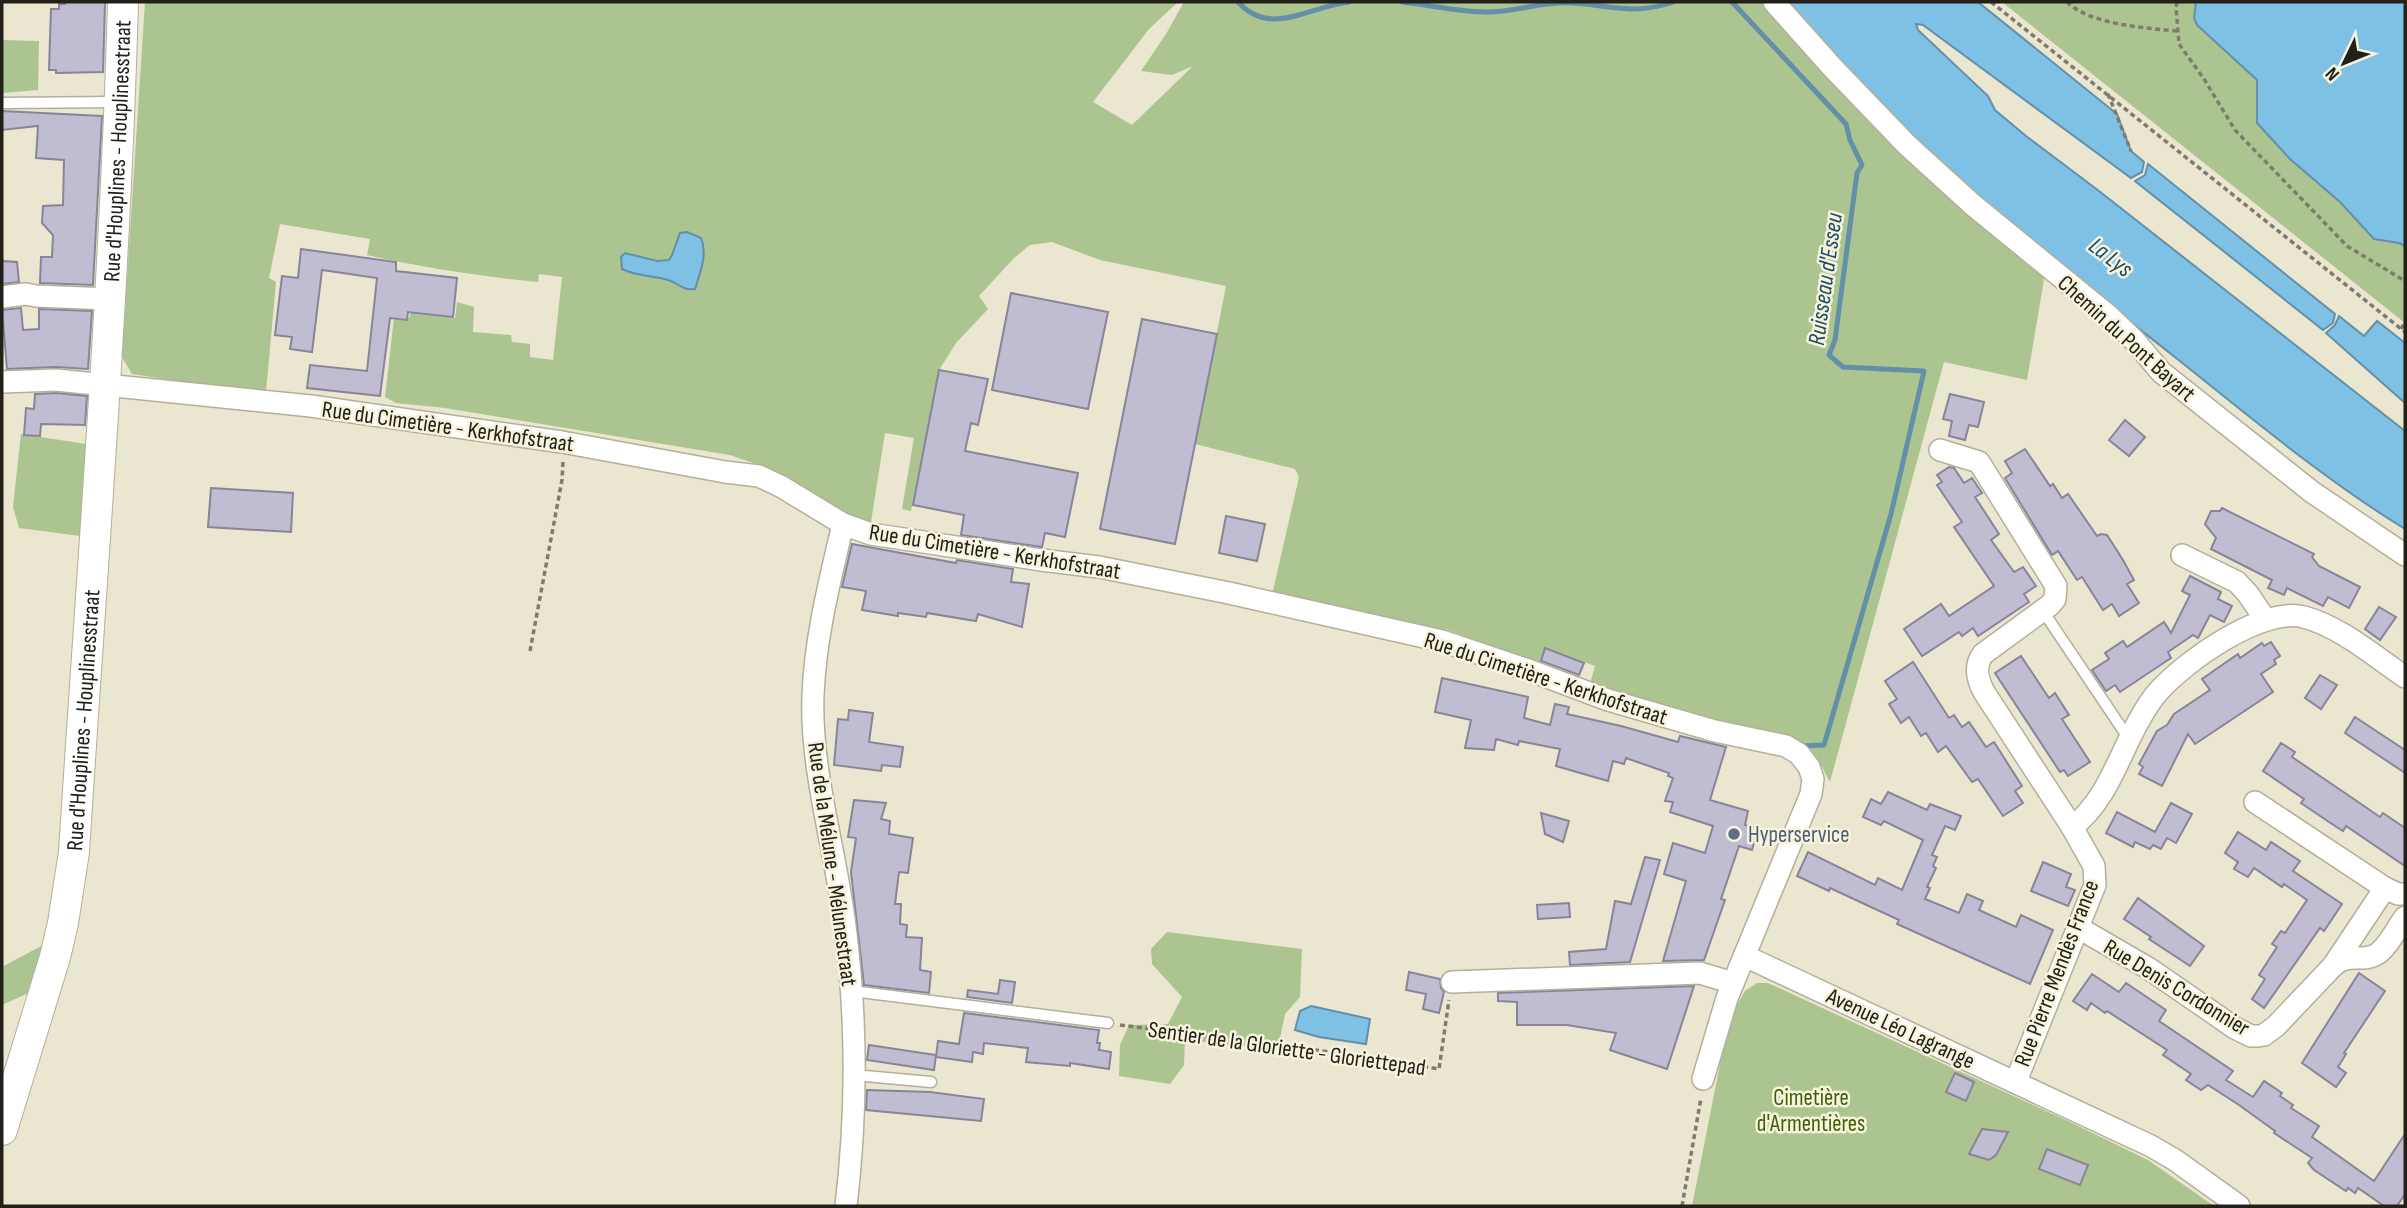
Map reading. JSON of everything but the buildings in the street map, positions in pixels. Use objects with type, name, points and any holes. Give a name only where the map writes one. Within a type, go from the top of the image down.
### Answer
[{"type":"street","name":"Rue d'Houplines - Houplinesstraat","points":[[2,1130],[55,957],[74,852],[109,299],[123,2]]},
{"type":"street","name":"Chemin du Pont Bayart","points":[[1774,2],[1865,102],[1973,205],[2110,317],[2161,372],[2312,492],[2405,555]]},
{"type":"street","name":"Rue d'Houplines - Houplinesstraat","points":[[2,296],[26,294],[109,299]]},
{"type":"street","name":"Rue du Cimetière - Kerkhofstraat","points":[[2,382],[56,380],[311,406],[562,442],[760,476],[782,486],[843,524],[871,534],[1099,567],[1442,641],[1608,700],[1715,731],[1786,747],[1799,754],[1807,763],[1812,774],[1812,790],[1745,956]]},
{"type":"street","points":[[1940,450],[1979,463],[2056,586],[2055,598],[2043,611]]},
{"type":"street","name":"Rue de la Mélune - Mélunestraat","points":[[843,524],[817,650],[813,696],[818,768],[845,926],[852,991],[855,1040],[846,1206]]},
{"type":"street","points":[[2182,555],[2237,582],[2265,619]]},
{"type":"street","name":"Rue Pierre Mendès France","points":[[2016,1081],[2079,928],[2095,885],[2096,875],[2091,858],[1984,692],[1977,674],[1979,659],[1983,654],[2043,611]]},
{"type":"street","points":[[2072,827],[2084,818],[2097,802],[2151,701],[2175,675],[2241,631],[2265,619],[2286,615],[2305,617],[2341,634],[2405,677]]},
{"type":"street","name":"Rue Denis Cordonnier","points":[[2079,928],[2148,968],[2235,1028],[2251,1036],[2264,1035],[2276,1026],[2333,966],[2395,891],[2255,802]]},
{"type":"street","points":[[2333,966],[2342,959],[2371,957],[2378,953],[2405,917]]},
{"type":"street","points":[[1703,1079],[1720,1016],[1745,956]]},
{"type":"street","name":"Avenue Léo Lagrange","points":[[1745,956],[2163,1152],[2239,1206]]},
{"type":"street","points":[[1452,982],[1700,973],[1732,982]]},
{"type":"lane","points":[[2,103],[120,102]]},
{"type":"lane","points":[[2043,611],[2129,739]]},
{"type":"lane","points":[[852,991],[1108,1023]]},
{"type":"lane","points":[[854,1075],[931,1082]]},
{"type":"path","points":[[1991,2],[2405,332]]},
{"type":"path","points":[[2067,2],[2076,10],[2133,27],[2178,30]]},
{"type":"path","points":[[2177,2],[2179,44],[2235,130],[2347,246],[2405,281]]},
{"type":"path","points":[[2108,94],[2131,151]]},
{"type":"path","points":[[2400,329],[2405,321]]},
{"type":"path","points":[[530,651],[562,480],[562,442]]},
{"type":"path","name":"Sentier de la Gloriette - Gloriettepad","points":[[1108,1023],[1439,1069],[1452,982]]},
{"type":"path","points":[[1682,1206],[1703,1079]]},
{"type":"green space","points":[[145,2],[1178,2],[1149,29],[1093,102],[1132,125],[1193,66],[1172,75],[1141,71],[1184,2],[1783,2],[2048,256],[2027,380],[1944,362],[1830,782],[1816,756],[1791,737],[1650,705],[1590,684],[1595,666],[1546,648],[1539,663],[1448,630],[1272,595],[1299,477],[1295,469],[1195,444],[1226,286],[1100,260],[1052,242],[1030,245],[1014,258],[979,296],[988,309],[956,343],[939,370],[911,511],[902,509],[914,438],[885,433],[871,522],[835,510],[768,468],[730,455],[445,408],[396,403],[385,397],[394,318],[409,318],[411,312],[455,318],[457,302],[474,307],[473,332],[511,335],[512,342],[530,344],[530,357],[553,360],[562,277],[539,274],[538,282],[410,264],[367,255],[370,239],[280,224],[269,278],[276,282],[266,391],[251,394],[132,374],[122,357]]},
{"type":"green space","points":[[2002,2],[2405,2],[2405,323]]},
{"type":"green space","points":[[2,40],[39,41],[38,90],[2,93]]},
{"type":"green space","points":[[21,434],[92,445],[80,536],[19,528],[13,507]]},
{"type":"green space","points":[[1167,932],[1302,949],[1300,997],[1285,1014],[1279,1043],[1268,1049],[1185,1040],[1184,1065],[1170,1084],[1119,1076],[1120,1045],[1129,1025],[1168,1024],[1182,997],[1152,964],[1151,949]]},
{"type":"green space","points":[[45,944],[35,990],[2,1005],[2,967]]},
{"type":"green space","name":"Cimetière d'Armentières","points":[[1757,983],[1768,983],[2148,1160],[2214,1206],[1692,1206],[1724,1044],[1737,1005],[1745,991]]},
{"type":"water","name":"La Lys","points":[[1783,2],[1978,2],[2117,114],[2131,151],[2144,162],[2142,172],[2131,178],[1923,25],[1916,24],[1918,30],[1988,96],[1995,110],[2026,136],[2405,431],[2405,529],[2344,489],[2286,445],[2007,222],[1888,113]]},
{"type":"water","points":[[2196,2],[2405,2],[2405,246],[2374,239],[2340,202],[2290,159],[2257,123],[2257,80],[2197,25],[2194,18]]},
{"type":"water","points":[[2148,164],[2335,314],[2333,323],[2323,330],[2135,181],[2145,175]]},
{"type":"water","points":[[687,232],[701,238],[704,250],[695,289],[687,289],[668,280],[622,269],[621,257],[625,253],[657,261],[669,260],[680,233]]},
{"type":"water","points":[[2339,316],[2364,336],[2377,321],[2405,343],[2405,403],[2326,333],[2335,325]]},
{"type":"water","points":[[1311,1006],[1370,1019],[1366,1044],[1319,1037],[1295,1030],[1300,1011]]},
{"type":"waterway","name":"Ruisseau d'Esseu","points":[[1238,2],[1264,18],[1277,19],[1349,2]]},
{"type":"waterway","name":"Ruisseau d'Esseu","points":[[1402,2],[1487,12],[1561,3],[1634,9],[1673,2]]},
{"type":"waterway","name":"Ruisseau d'Esseu","points":[[1732,2],[1846,124],[1862,165],[1857,173],[1835,340],[1829,355],[1843,367],[1924,371],[1891,514],[1824,745],[1803,746]]},
{"type":"place","name":"Hyperservice","points":[[1734,834]]}]
